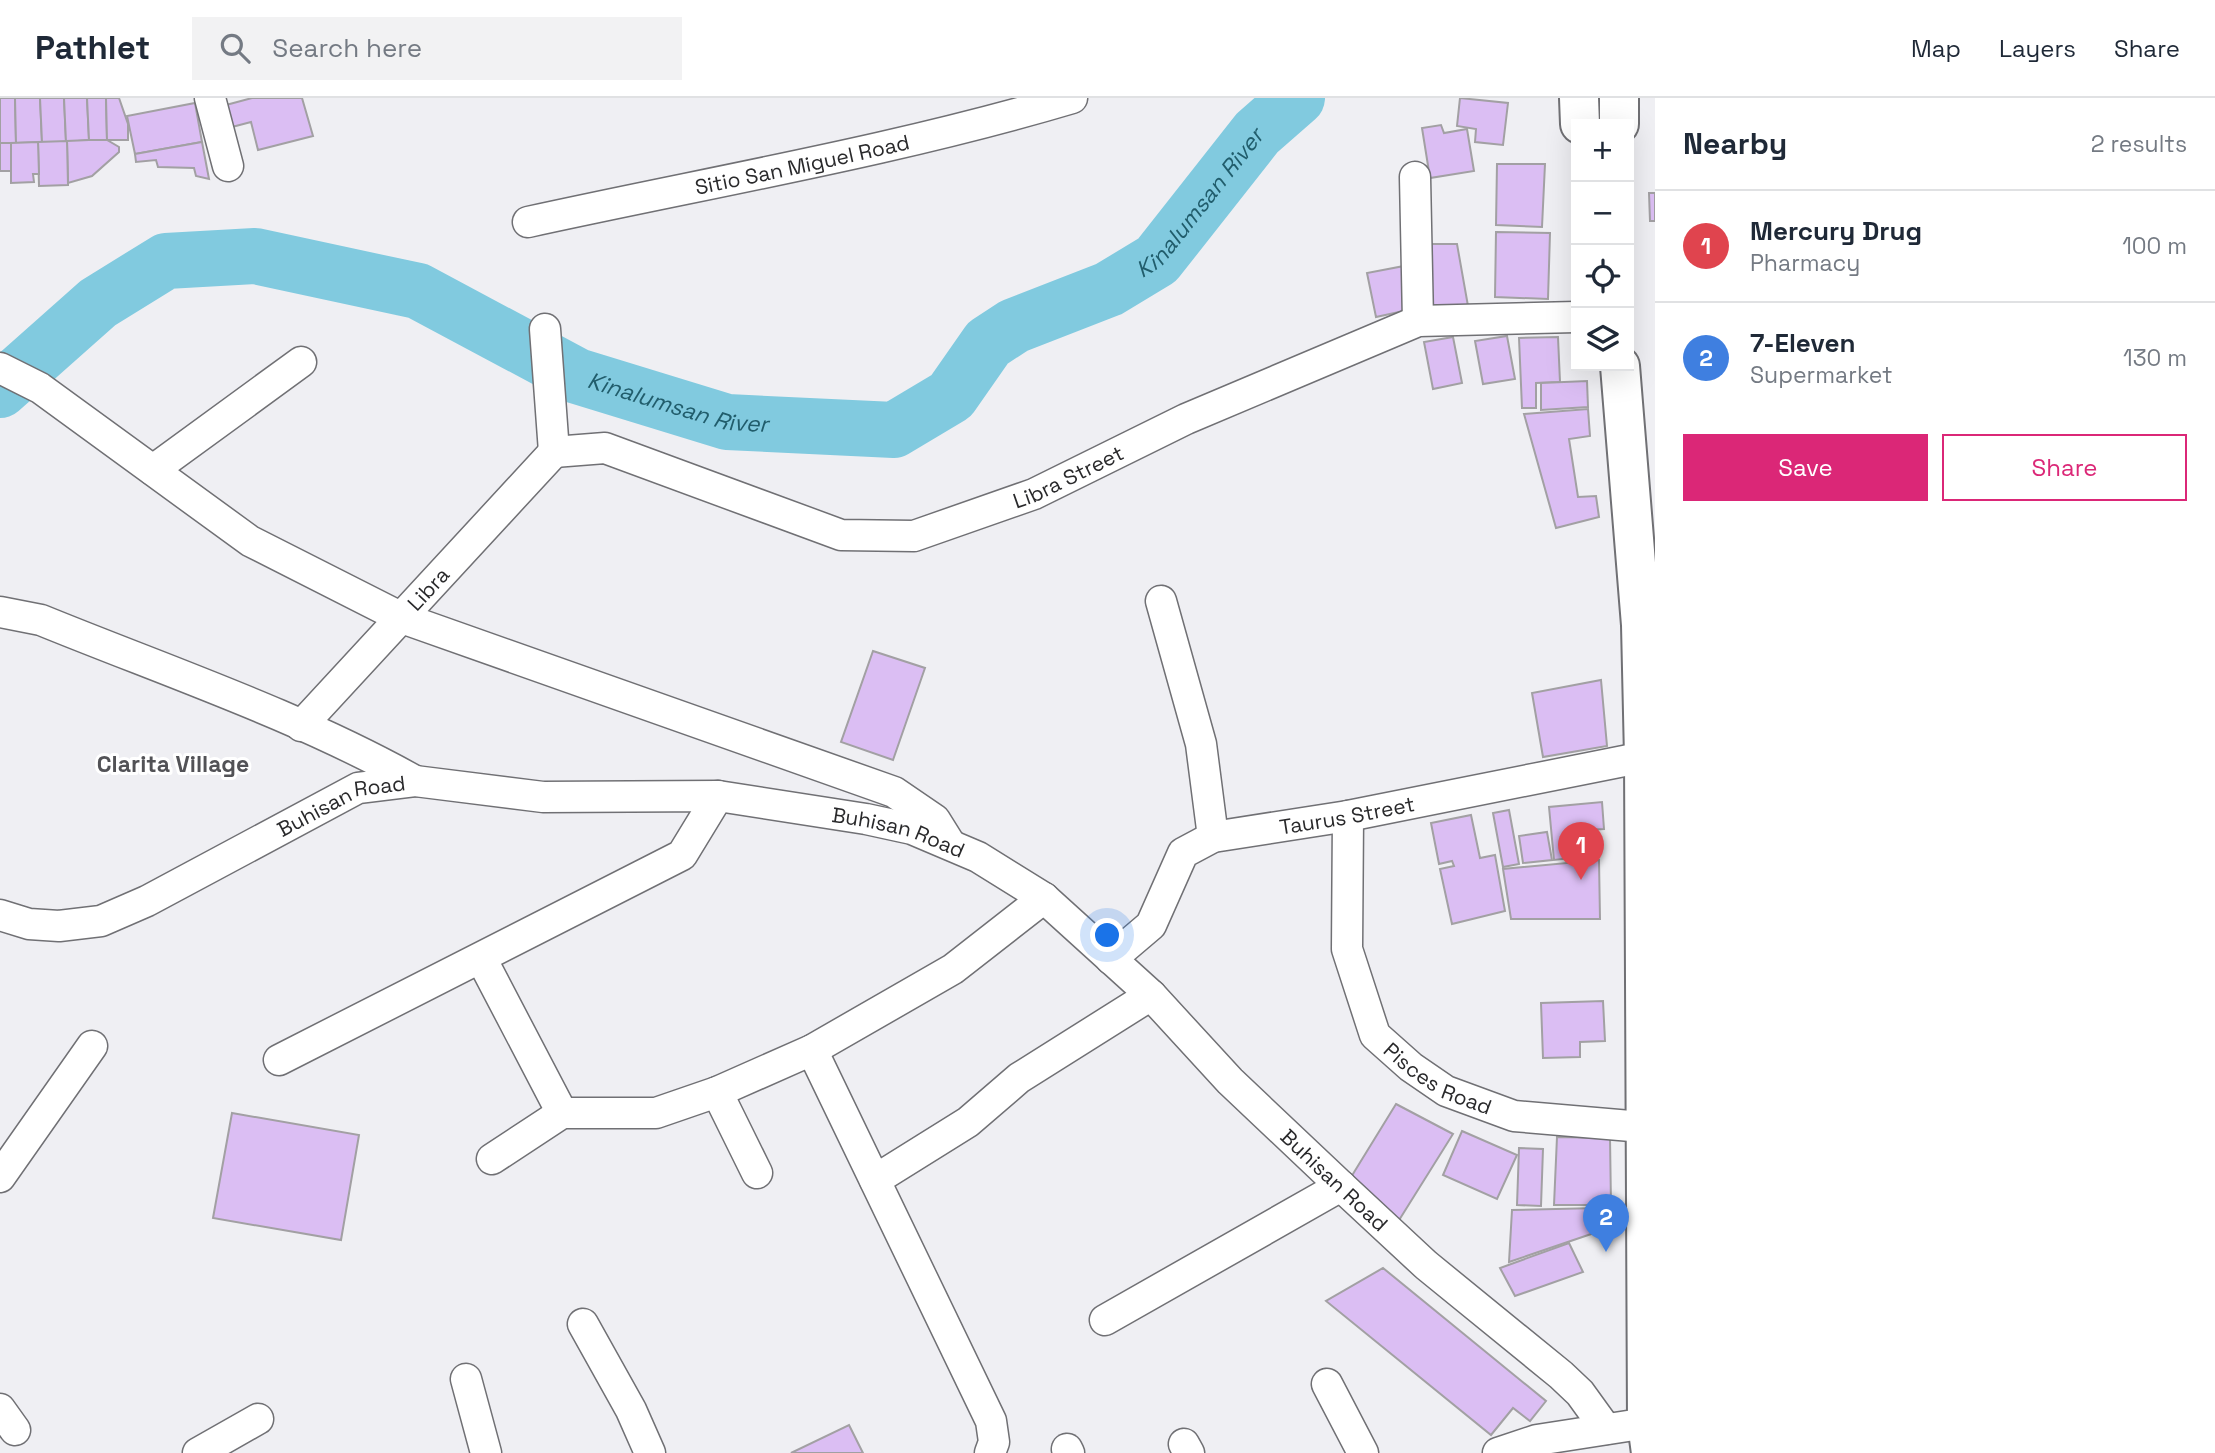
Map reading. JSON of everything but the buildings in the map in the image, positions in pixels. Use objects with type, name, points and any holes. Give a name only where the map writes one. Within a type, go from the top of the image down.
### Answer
[{"type":"main road","points":[[1579,98],[1580,119]]},
{"type":"main road","points":[[1619,98],[1619,119]]},
{"type":"main road","points":[[1618,371],[1648,623],[1644,757],[1650,1128],[1649,1438]]},
{"type":"street","points":[[209,98],[228,166]]},
{"type":"street","name":"Sitio San Miguel Road","points":[[528,222],[877,150],[981,125],[1072,98]]},
{"type":"street","points":[[1415,177],[1418,321]]},
{"type":"street","name":"Libra Street","points":[[554,452],[605,448],[841,535],[914,536],[1034,494],[1186,419],[1418,321],[1571,317]]},
{"type":"street","points":[[545,329],[554,452]]},
{"type":"street","points":[[153,470],[301,362]]},
{"type":"street","points":[[0,368],[40,388],[250,541],[402,618],[894,792],[935,820],[950,845]]},
{"type":"street","name":"Libra","points":[[301,726],[554,452]]},
{"type":"street","points":[[1161,601],[1201,744],[1213,838]]},
{"type":"street","points":[[0,612],[41,620],[301,726],[370,756],[415,781]]},
{"type":"street","name":"Taurus Street","points":[[1111,959],[1151,925],[1183,853],[1213,838],[1348,817],[1644,757]]},
{"type":"street","name":"Buhisan Road","points":[[0,915],[29,923],[59,926],[101,921],[147,901],[358,788],[415,781],[543,797],[718,796],[866,819],[912,829],[978,857],[1044,898],[1151,995],[1230,1081],[1340,1186],[1426,1265],[1561,1375],[1580,1393],[1606,1429]]},
{"type":"street","points":[[279,1060],[682,855],[718,796]]},
{"type":"street","name":"Pisces Road","points":[[1348,817],[1347,949],[1375,1035],[1411,1067],[1446,1091],[1514,1116],[1650,1128]]},
{"type":"street","points":[[492,1159],[562,1113],[656,1113],[717,1092],[812,1050],[953,969],[1044,898]]},
{"type":"street","points":[[481,958],[562,1113]]},
{"type":"street","points":[[875,1180],[968,1122],[1019,1078],[1151,995]]},
{"type":"street","points":[[0,1177],[92,1046]]},
{"type":"street","points":[[812,1050],[991,1421],[994,1442],[990,1453]]},
{"type":"street","points":[[717,1092],[757,1173]]},
{"type":"street","points":[[1105,1320],[1340,1186]]},
{"type":"street","points":[[583,1324],[631,1410],[650,1453]]},
{"type":"street","points":[[466,1379],[486,1453]]},
{"type":"street","points":[[1327,1384],[1363,1453]]},
{"type":"street","points":[[198,1453],[258,1419]]},
{"type":"street","points":[[1498,1453],[1536,1440],[1606,1429],[1649,1438]]},
{"type":"waterway","name":"Kinalumsan River","points":[[0,390],[98,303],[166,261],[255,256],[418,291],[577,376],[727,422],[894,430],[951,396],[988,343],[1014,326],[1109,289],[1157,260],[1257,133],[1297,98]]},
{"type":"place","name":"Mercury Drug","points":[[1581,880]]},
{"type":"place","name":"7-Eleven","points":[[1606,1252]]},
{"type":"district","name":"Clarita Village","points":[[173,764]]}]
